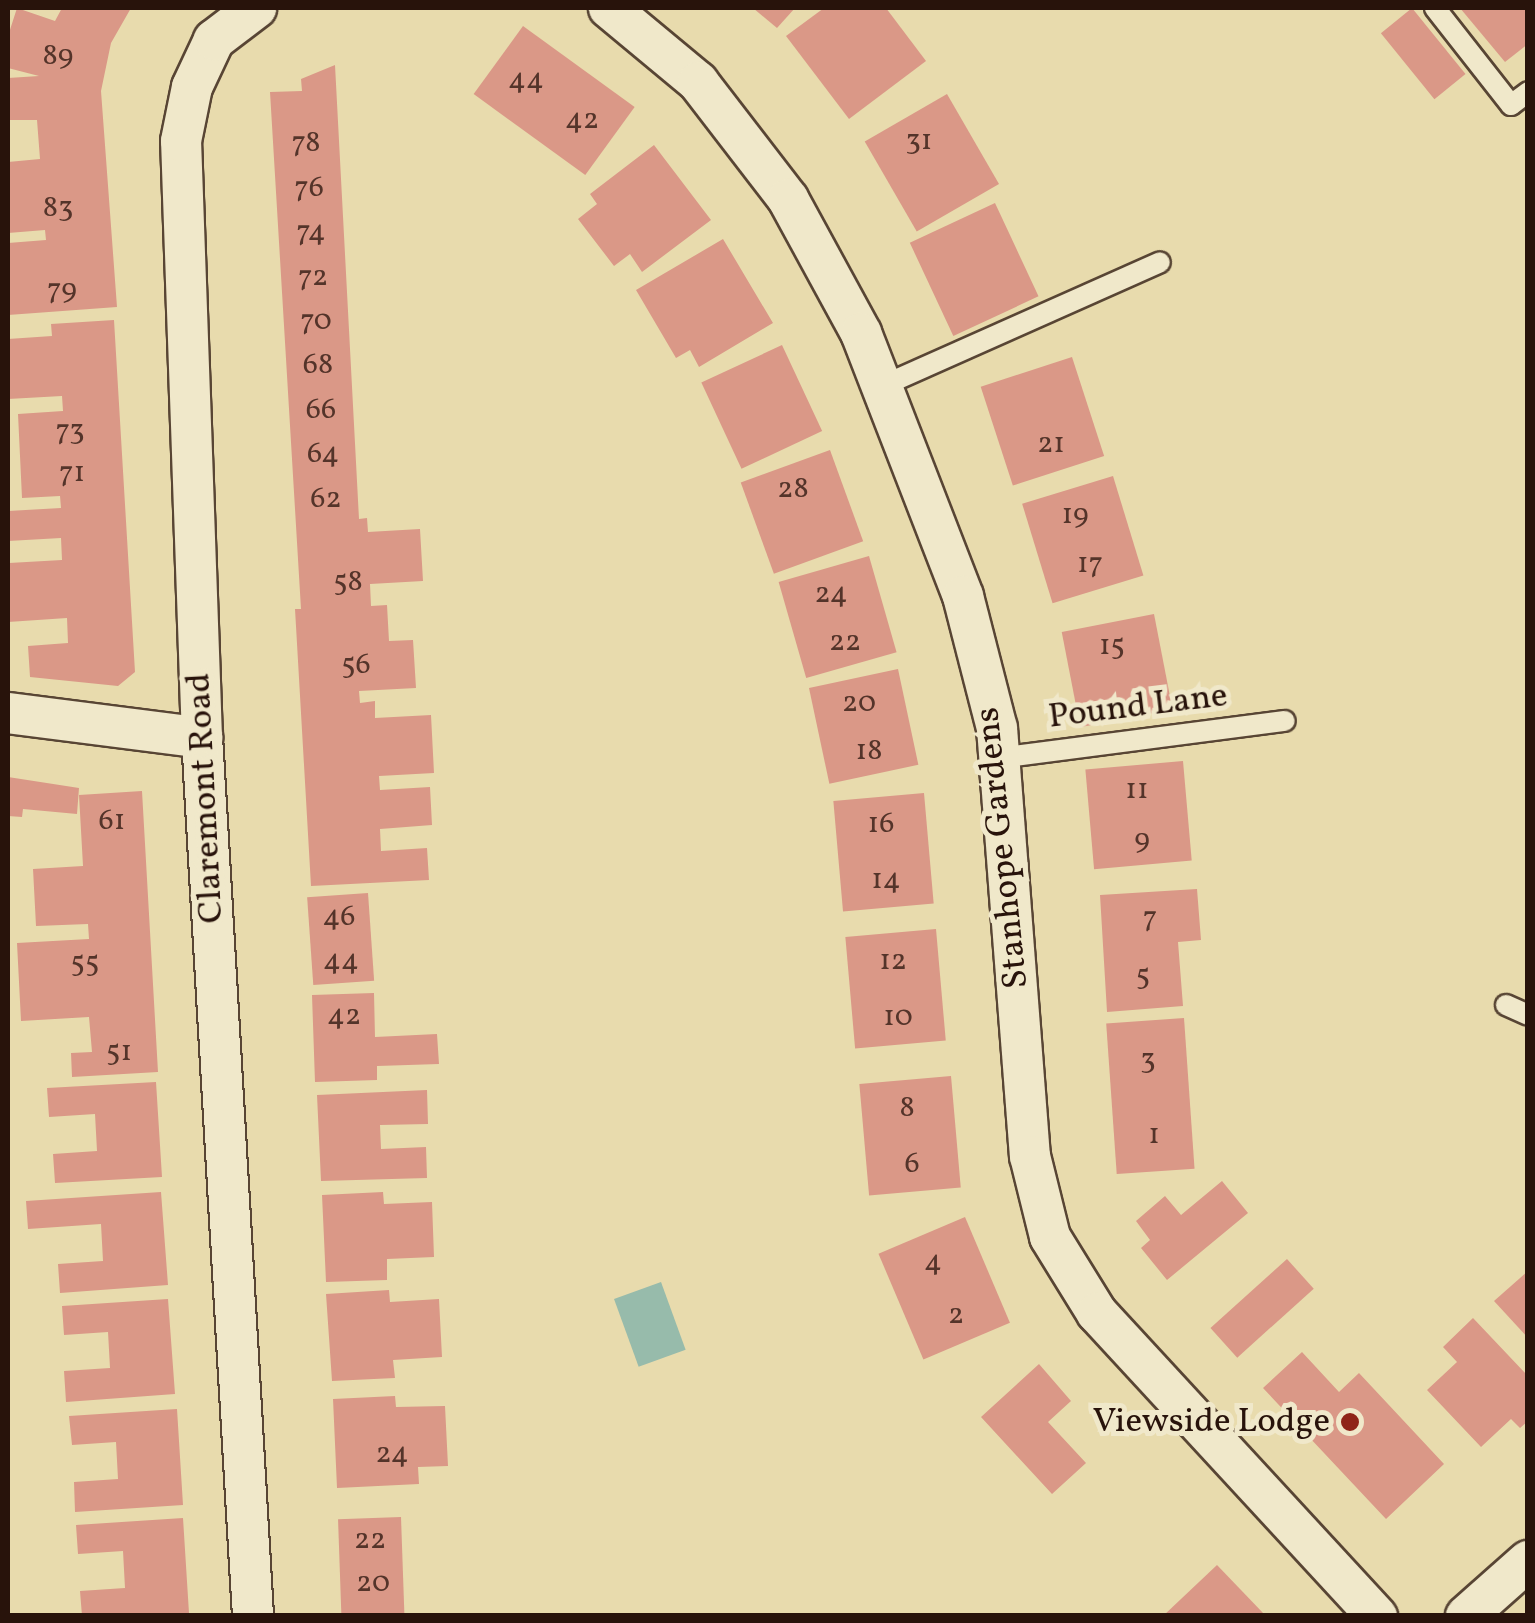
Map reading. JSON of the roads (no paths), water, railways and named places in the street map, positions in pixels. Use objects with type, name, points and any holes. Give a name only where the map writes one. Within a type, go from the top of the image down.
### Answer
[{"type":"street","name":"Claremont Road","points":[[252,1616],[202,738],[181,141],[192,87],[214,40],[256,8]]},
{"type":"street","name":"Stanhope Gardens","points":[[609,8],[698,82],[788,198],[861,333],[963,596],[996,728],[1030,1156],[1050,1237],[1097,1312],[1378,1616]]},
{"type":"street","points":[[8,713],[202,738]]},
{"type":"street","points":[[1466,1616],[1528,1560]]},
{"type":"lane","points":[[1435,8],[1511,105],[1528,92]]},
{"type":"lane","points":[[882,386],[1160,262]]},
{"type":"lane","name":"Pound Lane","points":[[999,758],[1285,721]]},
{"type":"lane","points":[[1506,1005],[1528,1015]]},
{"type":"place","name":"Viewside Lodge","points":[[1350,1422]]}]
